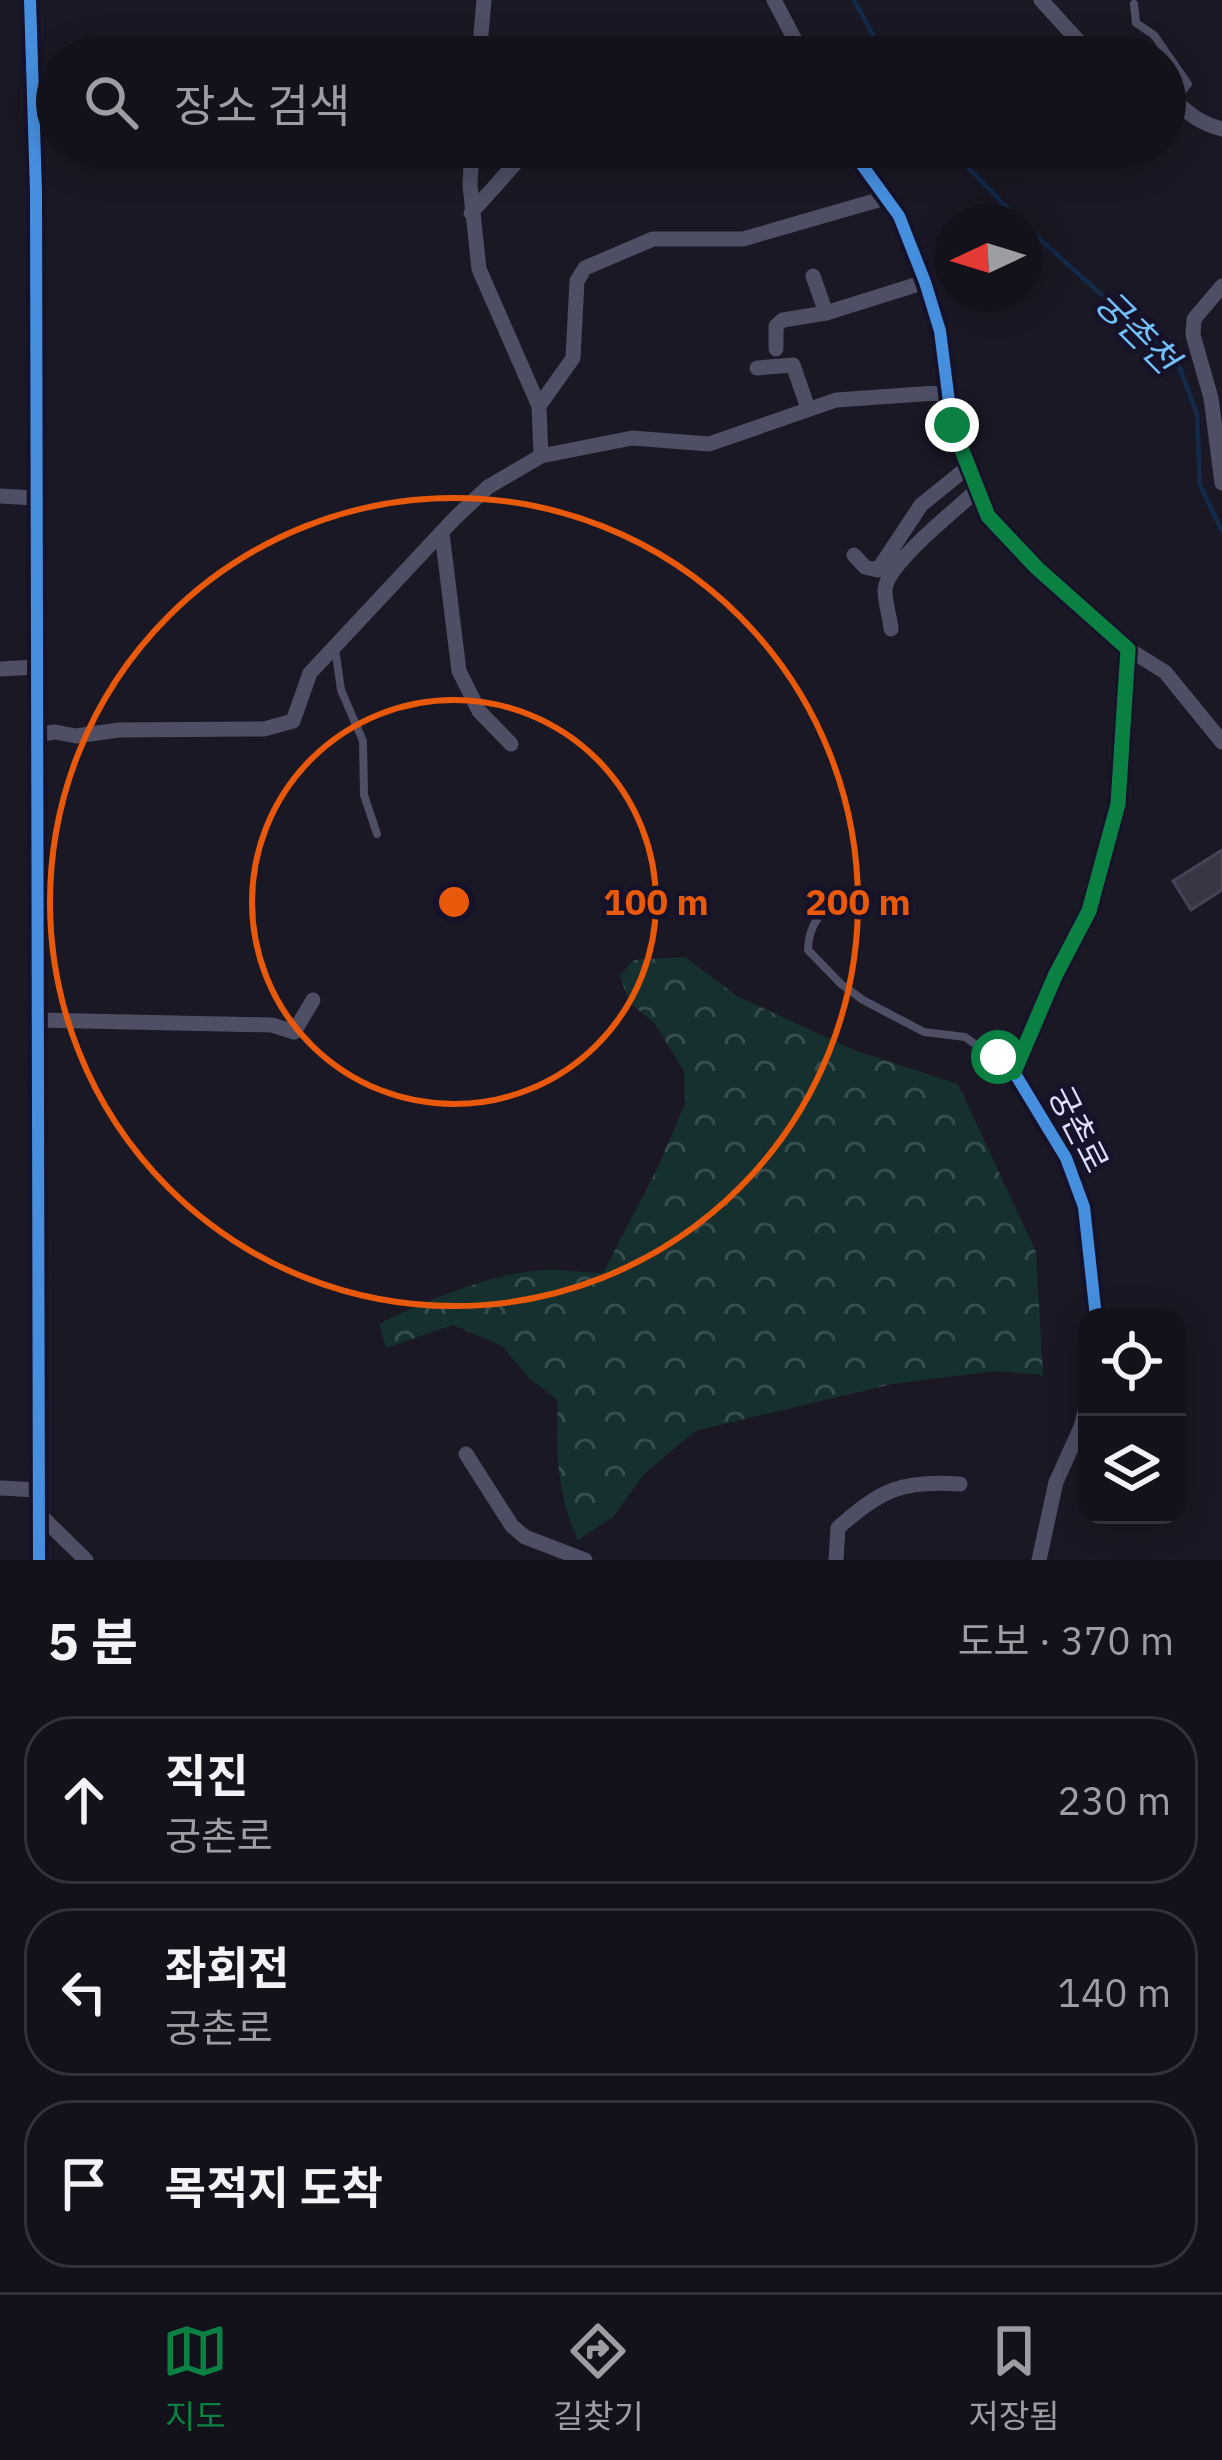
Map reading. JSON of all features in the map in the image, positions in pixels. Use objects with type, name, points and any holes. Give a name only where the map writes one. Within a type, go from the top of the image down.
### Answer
[{"type":"street","points":[[30,0],[36,190],[39,1560]]},
{"type":"street","points":[[481,36],[484,0]]},
{"type":"street","points":[[774,0],[793,36]]},
{"type":"street","points":[[1041,0],[1074,36]]},
{"type":"street","points":[[1186,113],[1194,121],[1222,129]]},
{"type":"street","points":[[472,168],[471,213],[479,269],[539,406],[542,457]]},
{"type":"street","points":[[471,213],[511,168]]},
{"type":"street","points":[[864,168],[899,216],[925,282],[940,332],[952,425],[988,516],[1037,568],[1128,649],[1165,672],[1222,742]]},
{"type":"street","points":[[539,406],[573,358],[577,280],[585,268],[653,239],[743,239],[885,198]]},
{"type":"street","points":[[813,276],[826,313]]},
{"type":"street","points":[[776,349],[776,326],[783,320],[826,313],[925,282]]},
{"type":"street","points":[[1222,286],[1195,319],[1193,335],[1211,398],[1222,483]]},
{"type":"street","points":[[757,368],[793,365],[808,409]]},
{"type":"street","points":[[37,735],[280,728],[292,721],[310,673],[442,532],[488,487],[542,457],[632,438],[709,444],[808,409],[871,394],[950,392]]},
{"type":"street","points":[[854,555],[865,567],[878,570],[921,505],[968,467]]},
{"type":"street","points":[[891,629],[885,588],[889,577],[977,490]]},
{"type":"street","points":[[0,496],[34,498]]},
{"type":"street","points":[[442,532],[459,671],[479,712],[511,744]]},
{"type":"street","name":"궁촌로","points":[[1095,1308],[1084,1207],[1066,1159],[1014,1072],[1089,911],[1118,804],[1128,649]]},
{"type":"street","points":[[0,669],[35,667]]},
{"type":"street","points":[[38,1020],[272,1024],[294,1032],[313,1000]]},
{"type":"street","points":[[1039,1560],[1056,1482],[1084,1416]]},
{"type":"street","points":[[466,1454],[512,1526],[525,1537],[585,1560]]},
{"type":"street","points":[[836,1560],[838,1528],[859,1509],[915,1481],[960,1484]]},
{"type":"street","points":[[0,1488],[39,1490]]},
{"type":"street","points":[[39,1514],[86,1560]]},
{"type":"lane","points":[[1134,4],[1136,23],[1155,36]]},
{"type":"lane","points":[[334,647],[340,690],[363,740],[364,795],[377,835]]},
{"type":"lane","points":[[843,893],[819,913],[808,950],[863,1000],[924,1032],[965,1037],[1014,1072]]},
{"type":"green space","points":[[685,957],[737,996],[854,1050],[958,1084],[1036,1252],[1043,1375],[995,1371],[892,1384],[695,1431],[644,1474],[614,1516],[578,1540],[559,1472],[558,1400],[530,1379],[502,1346],[453,1325],[386,1348],[379,1324],[503,1276],[544,1270],[603,1273],[685,1104],[684,1071],[655,1024],[629,1002],[620,976],[633,960]]},
{"type":"building","points":[[1222,850],[1222,890],[1191,910],[1173,881]]},
{"type":"waterway","name":"궁촌천","points":[[854,0],[874,36]]},
{"type":"waterway","name":"궁촌천","points":[[968,168],[1003,204]]},
{"type":"waterway","name":"궁촌천","points":[[1042,241],[1178,363],[1197,414],[1200,485],[1222,531]]},
{"type":"cycle path","points":[[30,0],[36,191],[39,1560]]},
{"type":"cycle path","points":[[864,168],[899,216],[925,282],[940,331],[952,425],[988,516],[1037,569],[1128,649],[1118,804],[1089,911],[1014,1072],[1066,1158],[1084,1207],[1095,1308]]},
{"type":"route","points":[[952,425],[988,516],[1037,568],[1128,649],[1118,804],[1089,911],[1014,1072],[998,1057]]}]
